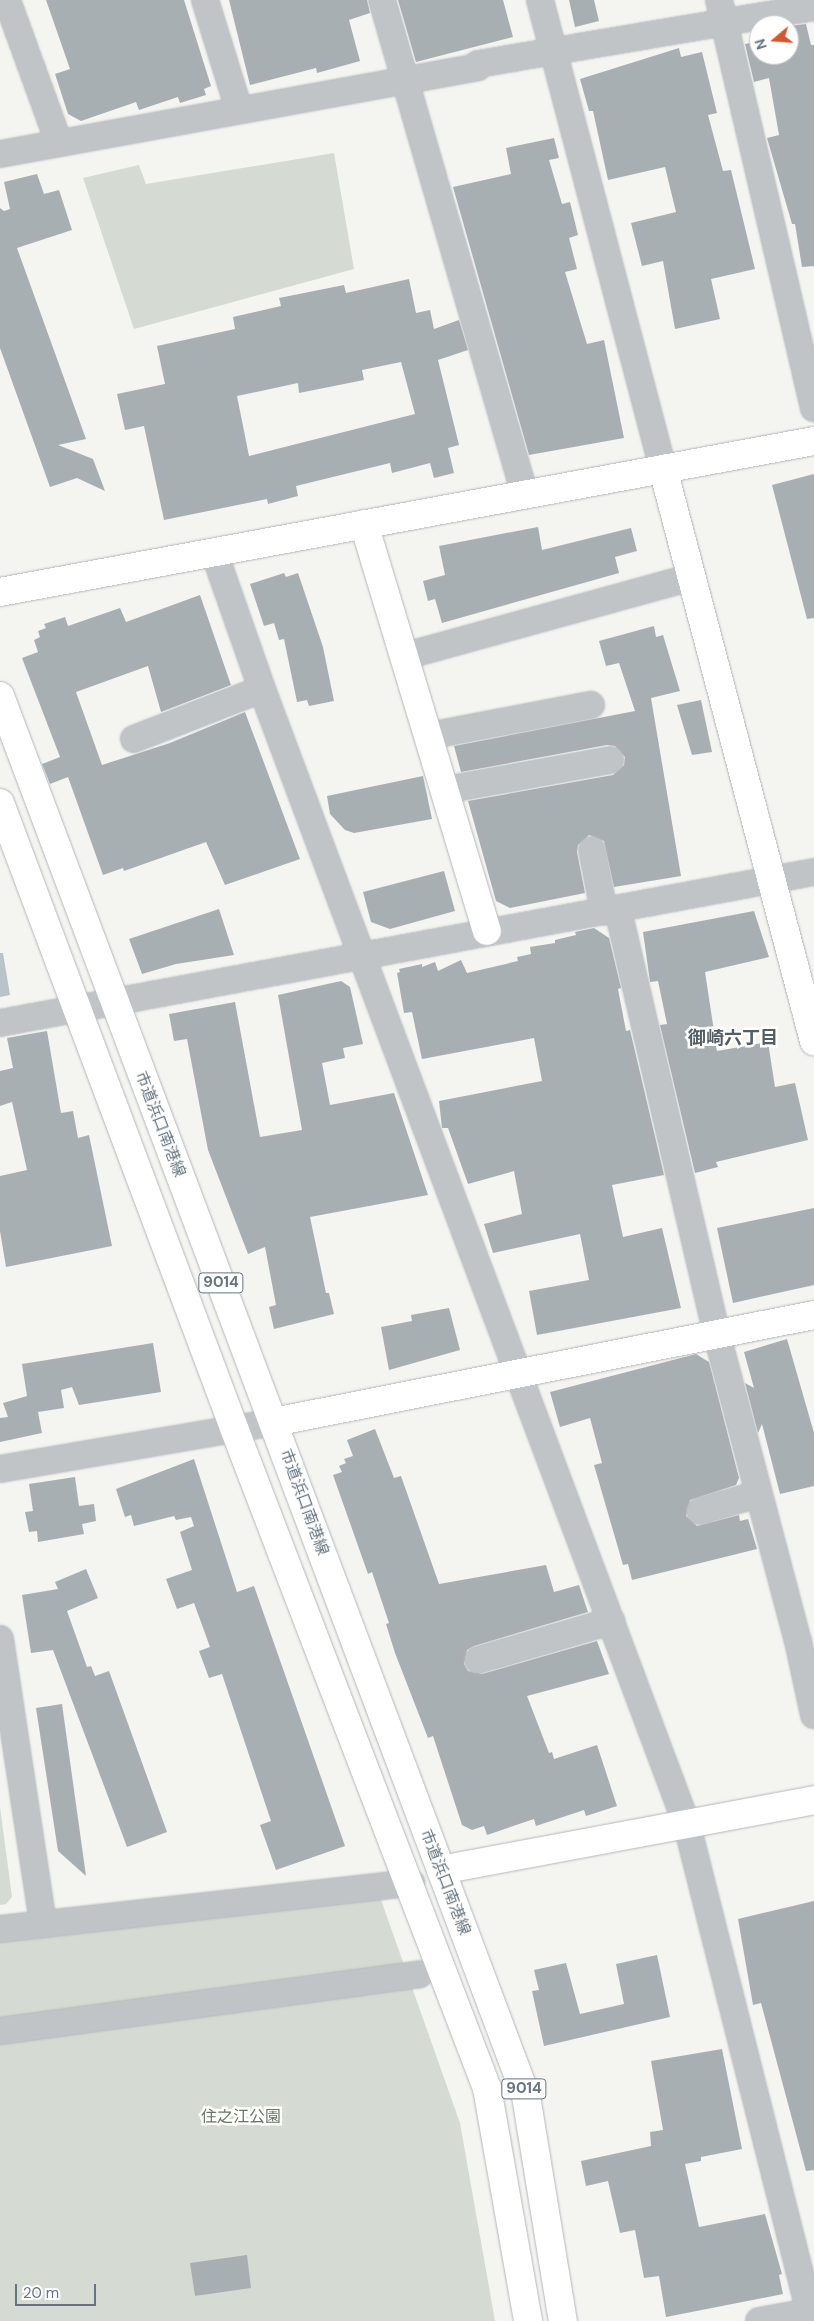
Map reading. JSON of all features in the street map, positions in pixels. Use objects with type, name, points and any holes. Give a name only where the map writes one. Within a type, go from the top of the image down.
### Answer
[{"type":"main road","points":[[0,592],[814,441]]},
{"type":"main road","points":[[663,469],[814,1041]]},
{"type":"main road","points":[[364,524],[487,931]]},
{"type":"main road","name":"市道浜口南港線","points":[[0,696],[526,2096],[563,2321]]},
{"type":"main road","name":"市道浜口南港線","points":[[0,803],[234,1428],[411,1882],[488,2088],[528,2321]]},
{"type":"main road","points":[[274,1422],[814,1316]]},
{"type":"main road","points":[[441,1870],[814,1800]]},
{"type":"street","points":[[7,0],[59,143]]},
{"type":"street","points":[[205,0],[239,110]]},
{"type":"street","points":[[382,0],[525,495]]},
{"type":"street","points":[[540,0],[663,469]]},
{"type":"street","points":[[0,154],[554,52],[722,12],[814,7]]},
{"type":"street","points":[[722,12],[814,408]]},
{"type":"street","points":[[214,552],[262,689],[363,954],[687,1825],[812,2314],[759,2321]]},
{"type":"street","points":[[404,656],[691,577]]},
{"type":"street","points":[[134,738],[262,689]]},
{"type":"street","points":[[428,736],[591,705]]},
{"type":"street","points":[[445,790],[610,760]]},
{"type":"street","points":[[592,850],[611,911],[814,1716]]},
{"type":"street","points":[[0,1023],[363,954],[611,911],[814,872]]},
{"type":"street","points":[[0,1469],[274,1422]]},
{"type":"street","points":[[700,1511],[759,1494]]},
{"type":"street","points":[[478,1660],[611,1621]]},
{"type":"street","points":[[0,1639],[44,1924]]},
{"type":"street","points":[[0,1929],[411,1882]]},
{"type":"street","points":[[0,2031],[419,1974]]},
{"type":"green space","points":[[334,153],[354,269],[134,329],[83,178],[139,165],[146,184]]},
{"type":"green space","points":[[0,1807],[12,1897],[6,1904],[0,1905]]},
{"type":"green space","name":"住之江公園","points":[[380,1897],[460,2123],[495,2321],[0,2321],[0,1941]]},
{"type":"shaded area","points":[[0,953],[3,953],[10,995],[0,997]]},
{"type":"building","points":[[46,0],[184,0],[211,86],[204,89],[206,95],[180,103],[178,97],[139,110],[136,102],[81,121],[68,114],[55,74],[70,69]]},
{"type":"building","points":[[229,0],[367,0],[370,13],[349,20],[360,61],[317,73],[316,68],[250,85]]},
{"type":"building","points":[[398,0],[503,0],[513,37],[416,62]]},
{"type":"building","points":[[569,0],[594,0],[599,21],[575,27]]},
{"type":"building","points":[[806,24],[811,45],[814,45],[814,266],[802,267],[795,224],[792,224],[767,138],[779,135],[769,78],[754,82],[750,65],[799,65],[799,25]]},
{"type":"building","points":[[749,43],[749,61],[745,44]]},
{"type":"building","points":[[679,48],[681,57],[702,52],[717,113],[708,115],[723,171],[731,170],[755,269],[711,279],[720,319],[675,329],[663,261],[642,266],[631,223],[676,212],[665,167],[608,180],[593,111],[589,111],[580,79]]},
{"type":"building","points":[[554,138],[559,158],[549,160],[562,204],[570,202],[578,235],[569,238],[577,269],[565,272],[587,344],[604,340],[624,438],[529,455],[453,187],[511,174],[506,148]]},
{"type":"building","points":[[37,174],[44,194],[59,190],[72,230],[17,248],[86,439],[58,445],[93,459],[105,491],[77,478],[50,487],[0,348],[0,208],[4,211],[10,209],[4,182]]},
{"type":"building","points":[[409,279],[416,313],[430,310],[434,329],[459,320],[468,350],[438,360],[459,445],[448,448],[454,473],[434,478],[430,463],[392,473],[390,463],[296,486],[298,496],[268,504],[267,499],[164,520],[144,426],[125,430],[117,394],[165,384],[157,346],[235,329],[233,317],[281,306],[279,298],[344,285],[346,293]],"holes":[[[401,362],[415,414],[249,456],[237,396],[298,383],[299,393],[364,380],[362,370]]]},
{"type":"building","points":[[814,474],[814,618],[807,619],[772,485]]},
{"type":"building","points":[[538,527],[542,550],[631,528],[637,551],[615,557],[619,573],[442,623],[435,599],[428,601],[423,581],[445,575],[439,546]]},
{"type":"building","points":[[284,573],[286,577],[298,573],[323,647],[334,701],[309,706],[307,700],[297,702],[284,639],[279,640],[274,623],[264,626],[250,584]]},
{"type":"building","points":[[200,595],[231,685],[161,712],[148,666],[76,692],[102,765],[170,743],[245,712],[300,859],[225,885],[206,842],[124,871],[123,868],[103,875],[68,777],[50,784],[42,764],[60,757],[22,658],[38,652],[34,640],[40,637],[38,631],[46,628],[44,624],[65,617],[68,626],[120,608],[126,622]]},
{"type":"building","points":[[654,626],[656,637],[663,635],[680,691],[651,698],[681,876],[614,887],[604,841],[589,835],[578,845],[577,852],[585,893],[510,908],[496,901],[468,801],[613,775],[624,765],[625,757],[615,746],[607,745],[461,772],[454,746],[635,711],[619,663],[606,666],[599,641]]},
{"type":"building","points":[[701,700],[712,752],[692,755],[677,705]]},
{"type":"building","points":[[423,776],[432,819],[354,833],[345,830],[330,814],[327,796]]},
{"type":"building","points":[[444,871],[455,911],[390,929],[371,922],[363,892]]},
{"type":"building","points":[[219,909],[234,955],[176,964],[142,974],[129,939]]},
{"type":"building","points":[[754,911],[769,957],[705,972],[717,1051],[768,1042],[775,1087],[795,1083],[808,1140],[716,1162],[718,1167],[695,1173],[660,1025],[667,1024],[658,981],[650,982],[643,932]]},
{"type":"building","points":[[594,928],[609,938],[621,988],[618,989],[626,1031],[630,1030],[664,1175],[612,1185],[623,1237],[662,1228],[681,1308],[537,1335],[529,1291],[589,1280],[580,1234],[493,1253],[484,1224],[522,1214],[514,1171],[468,1184],[448,1128],[442,1128],[439,1101],[542,1081],[534,1038],[422,1059],[412,1012],[404,1013],[397,973],[400,972],[399,969],[422,964],[422,967],[435,962],[438,971],[461,960],[467,973],[518,961],[517,957],[531,954],[530,947],[555,943],[555,940],[576,935],[575,932]]},
{"type":"building","points":[[341,981],[350,987],[363,1044],[343,1048],[345,1058],[322,1063],[330,1105],[394,1093],[428,1195],[310,1217],[326,1293],[329,1293],[334,1314],[274,1329],[269,1307],[276,1305],[265,1247],[248,1254],[208,1150],[187,1039],[174,1041],[169,1014],[235,1002],[260,1137],[302,1130],[278,995]]},
{"type":"building","points":[[47,1031],[61,1113],[73,1111],[78,1138],[89,1135],[112,1246],[6,1267],[0,1231],[0,1176],[27,1170],[12,1102],[0,1106],[0,1071],[13,1068],[7,1038]]},
{"type":"building","points":[[814,1208],[814,1285],[733,1303],[717,1228]]},
{"type":"building","points":[[449,1308],[460,1350],[389,1370],[381,1327],[412,1321],[411,1315]]},
{"type":"building","points":[[787,1339],[814,1433],[814,1486],[780,1494],[762,1424],[758,1433],[745,1383],[754,1388],[744,1352]]},
{"type":"building","points":[[153,1343],[161,1392],[79,1405],[72,1387],[61,1390],[64,1408],[38,1412],[42,1433],[0,1442],[0,1418],[8,1417],[3,1403],[27,1396],[22,1364]]},
{"type":"building","points":[[696,1354],[709,1362],[739,1478],[736,1485],[690,1500],[686,1516],[697,1526],[739,1515],[740,1521],[748,1519],[757,1549],[632,1580],[628,1564],[623,1565],[594,1465],[602,1463],[590,1418],[560,1427],[550,1392]]},
{"type":"building","points":[[375,1429],[394,1478],[401,1476],[439,1584],[546,1565],[554,1592],[579,1585],[588,1612],[474,1646],[467,1650],[464,1664],[468,1671],[482,1674],[597,1641],[609,1674],[527,1696],[549,1753],[552,1752],[554,1759],[597,1745],[617,1806],[586,1816],[584,1810],[536,1826],[534,1819],[487,1835],[484,1826],[472,1830],[462,1825],[433,1736],[428,1738],[395,1653],[386,1624],[389,1623],[372,1572],[368,1574],[333,1475],[342,1472],[339,1466],[346,1463],[344,1459],[353,1456],[347,1440]]},
{"type":"building","points":[[194,1459],[237,1592],[254,1586],[345,1846],[276,1870],[260,1825],[271,1821],[222,1674],[209,1678],[199,1651],[210,1647],[194,1603],[177,1609],[166,1579],[192,1570],[180,1532],[194,1526],[191,1517],[176,1520],[174,1516],[134,1526],[131,1515],[125,1517],[116,1489]]},
{"type":"building","points":[[75,1477],[79,1506],[94,1504],[96,1521],[82,1524],[84,1534],[38,1542],[37,1531],[29,1532],[25,1512],[33,1511],[29,1484]]},
{"type":"building","points":[[86,1569],[98,1598],[67,1611],[87,1667],[91,1666],[95,1676],[109,1671],[167,1832],[127,1847],[53,1650],[31,1653],[22,1595],[58,1589],[55,1582]]},
{"type":"building","points":[[62,1704],[86,1876],[58,1851],[36,1708]]},
{"type":"building","points":[[814,1901],[814,2170],[806,2171],[761,2003],[753,2005],[738,1919]]},
{"type":"building","points":[[657,1955],[670,2017],[544,2046],[532,1991],[539,1990],[534,1970],[566,1963],[580,2014],[624,2004],[616,1964]]},
{"type":"building","points":[[722,2049],[742,2149],[701,2157],[701,2161],[685,2164],[699,2227],[765,2214],[782,2274],[779,2275],[783,2294],[666,2317],[659,2276],[644,2278],[635,2230],[620,2233],[608,2181],[586,2186],[581,2161],[651,2146],[650,2132],[663,2130],[651,2061]]},
{"type":"building","points":[[247,2255],[251,2288],[195,2296],[190,2263]]},
{"type":"district","name":"御崎六丁目","points":[[733,1038]]}]
